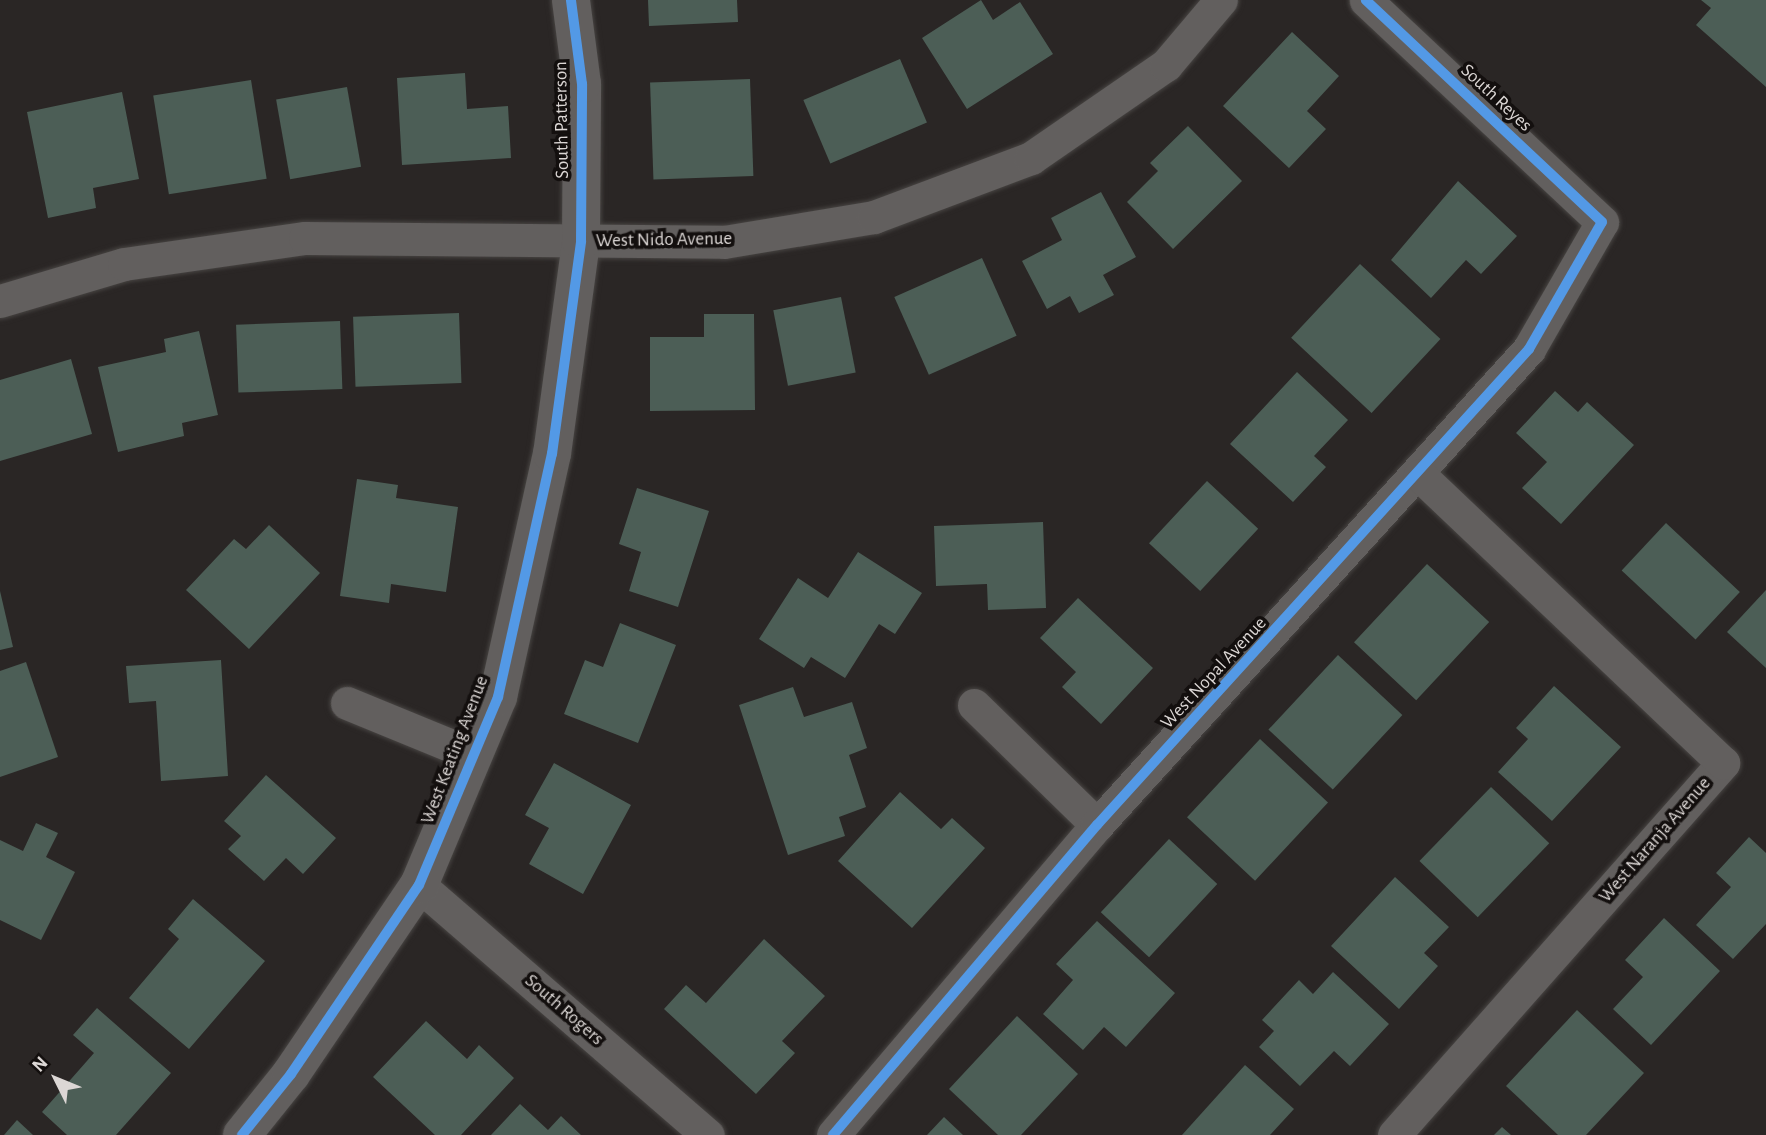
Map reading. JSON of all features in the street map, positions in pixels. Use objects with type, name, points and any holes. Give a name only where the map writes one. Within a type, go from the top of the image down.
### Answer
[{"type":"street","name":"South Patterson","points":[[571,0],[582,84],[581,240]]},
{"type":"street","name":"West Nido Avenue","points":[[0,301],[124,264],[305,238],[724,242],[874,217],[1019,163],[1166,65],[1221,0]]},
{"type":"street","name":"South Reyes","points":[[1366,0],[1602,222]]},
{"type":"street","name":"West Nopal Avenue","points":[[833,1135],[1097,825],[1420,475],[1529,349],[1602,222]]},
{"type":"street","name":"West Keating Avenue","points":[[242,1135],[291,1074],[419,885],[498,697],[552,454],[581,240]]},
{"type":"street","name":"West Naranja Avenue","points":[[1394,1135],[1723,763],[1420,475]]},
{"type":"street","points":[[347,703],[474,755]]},
{"type":"street","points":[[974,705],[1097,825]]},
{"type":"street","name":"South Rogers","points":[[419,885],[708,1135]]},
{"type":"building","points":[[648,0],[737,0],[738,22],[649,26]]},
{"type":"building","points":[[981,0],[993,20],[1020,2],[1053,54],[967,109],[922,38]]},
{"type":"building","points":[[1701,0],[1766,0],[1766,87],[1696,25],[1711,8]]},
{"type":"building","points":[[1292,32],[1339,76],[1307,111],[1326,129],[1289,168],[1223,106]]},
{"type":"building","points":[[900,59],[927,123],[830,164],[803,100]]},
{"type":"building","points":[[465,73],[467,109],[508,106],[511,158],[402,165],[397,78]]},
{"type":"building","points":[[750,79],[753,176],[653,179],[650,82]]},
{"type":"building","points":[[251,80],[267,179],[169,194],[153,95]]},
{"type":"building","points":[[347,87],[361,167],[290,179],[276,100]]},
{"type":"building","points":[[122,92],[139,179],[93,188],[96,208],[48,218],[27,112]]},
{"type":"building","points":[[1188,126],[1242,181],[1173,249],[1127,202],[1158,171],[1150,163]]},
{"type":"building","points":[[1458,181],[1517,236],[1481,274],[1466,260],[1431,298],[1391,260]]},
{"type":"building","points":[[1101,192],[1136,257],[1103,275],[1114,295],[1079,313],[1070,296],[1047,309],[1022,261],[1062,240],[1051,218]]},
{"type":"building","points":[[982,258],[1017,336],[929,375],[894,297]]},
{"type":"building","points":[[1360,264],[1440,339],[1372,413],[1291,338]]},
{"type":"building","points":[[841,297],[856,373],[788,386],[773,310]]},
{"type":"building","points":[[459,313],[461,383],[356,387],[353,317]]},
{"type":"building","points":[[704,314],[754,314],[755,410],[650,411],[650,337],[704,337]]},
{"type":"building","points":[[340,321],[342,389],[238,393],[236,325]]},
{"type":"building","points":[[199,331],[218,415],[182,423],[184,436],[118,452],[98,367],[166,352],[164,339]]},
{"type":"building","points":[[71,359],[92,434],[0,461],[0,380]]},
{"type":"building","points":[[1297,372],[1348,420],[1314,456],[1326,467],[1293,502],[1230,444]]},
{"type":"building","points":[[1555,391],[1578,412],[1587,402],[1634,445],[1561,524],[1522,488],[1547,462],[1516,433]]},
{"type":"building","points":[[357,479],[398,485],[396,498],[458,507],[446,592],[391,584],[389,603],[340,596]]},
{"type":"building","points":[[1207,481],[1258,529],[1200,591],[1149,543]]},
{"type":"building","points":[[637,488],[709,511],[678,607],[629,591],[641,552],[619,544]]},
{"type":"building","points":[[1043,522],[1046,608],[988,610],[987,584],[936,586],[934,526]]},
{"type":"building","points":[[1666,523],[1740,592],[1696,639],[1622,571]]},
{"type":"building","points":[[269,525],[320,573],[249,649],[186,590],[234,539],[246,549]]},
{"type":"building","points":[[858,552],[922,593],[895,634],[879,624],[845,678],[811,657],[804,668],[759,639],[798,578],[828,598]]},
{"type":"building","points":[[1427,564],[1489,622],[1416,700],[1354,642]]},
{"type":"building","points":[[1766,590],[1766,668],[1727,632]]},
{"type":"building","points":[[0,591],[13,647],[0,650]]},
{"type":"building","points":[[1078,598],[1153,668],[1101,724],[1062,687],[1076,672],[1040,638]]},
{"type":"building","points":[[620,623],[676,645],[638,743],[564,714],[585,660],[603,667]]},
{"type":"building","points":[[1338,655],[1402,715],[1333,790],[1268,730]]},
{"type":"building","points":[[221,660],[228,776],[161,781],[156,701],[129,703],[126,666]]},
{"type":"building","points":[[26,662],[58,757],[0,777],[0,671]]},
{"type":"building","points":[[1554,686],[1621,747],[1552,821],[1498,772],[1528,739],[1516,728]]},
{"type":"building","points":[[793,687],[804,717],[852,702],[867,748],[849,755],[866,807],[839,817],[845,836],[788,855],[739,705]]},
{"type":"building","points":[[1260,739],[1328,802],[1255,881],[1187,817]]},
{"type":"building","points":[[554,763],[631,805],[583,894],[529,864],[549,828],[525,815]]},
{"type":"building","points":[[266,775],[336,838],[303,874],[286,858],[264,881],[228,849],[241,836],[224,821]]},
{"type":"building","points":[[1491,787],[1549,843],[1478,917],[1419,861]]},
{"type":"building","points":[[900,792],[941,829],[952,818],[985,848],[912,928],[838,861]]},
{"type":"building","points":[[36,823],[58,833],[46,857],[75,872],[41,940],[0,920],[0,840],[23,851]]},
{"type":"building","points":[[1749,837],[1766,853],[1766,924],[1733,959],[1696,925],[1731,887],[1716,873]]},
{"type":"building","points":[[1169,839],[1217,884],[1149,957],[1101,912]]},
{"type":"building","points":[[1395,877],[1449,927],[1424,953],[1438,966],[1399,1009],[1331,946]]},
{"type":"building","points":[[193,899],[265,961],[189,1049],[129,998],[179,939],[168,929]]},
{"type":"building","points":[[1664,918],[1720,971],[1651,1045],[1613,1009],[1643,977],[1625,960]]},
{"type":"building","points":[[1097,921],[1175,993],[1126,1047],[1104,1027],[1083,1050],[1043,1014],[1073,980],[1056,964]]},
{"type":"building","points":[[764,939],[825,996],[782,1041],[795,1053],[756,1094],[664,1009],[686,985],[706,1003]]},
{"type":"building","points":[[1333,972],[1389,1024],[1350,1066],[1334,1051],[1300,1086],[1259,1047],[1274,1031],[1262,1020],[1299,980],[1313,994]]},
{"type":"building","points":[[97,1008],[171,1073],[116,1135],[67,1135],[42,1112],[94,1053],[73,1035]]},
{"type":"building","points":[[1577,1010],[1644,1073],[1586,1135],[1558,1135],[1506,1086]]},
{"type":"building","points":[[1017,1016],[1078,1074],[1021,1135],[998,1135],[949,1089]]},
{"type":"building","points":[[426,1021],[467,1059],[479,1045],[514,1078],[461,1135],[435,1135],[373,1077]]},
{"type":"building","points":[[1245,1065],[1294,1109],[1270,1135],[1182,1135]]},
{"type":"building","points":[[520,1104],[548,1130],[561,1116],[581,1135],[491,1135]]},
{"type":"building","points":[[944,1117],[963,1135],[927,1135]]},
{"type":"building","points":[[17,1120],[33,1135],[4,1135]]},
{"type":"building","points":[[1502,1127],[1511,1135],[1494,1135]]},
{"type":"cycle path","points":[[242,1135],[291,1074],[419,885],[498,697],[552,454],[581,241],[582,84],[571,0]]},
{"type":"cycle path","points":[[833,1135],[1097,825],[1529,349],[1602,222],[1366,0]]}]
